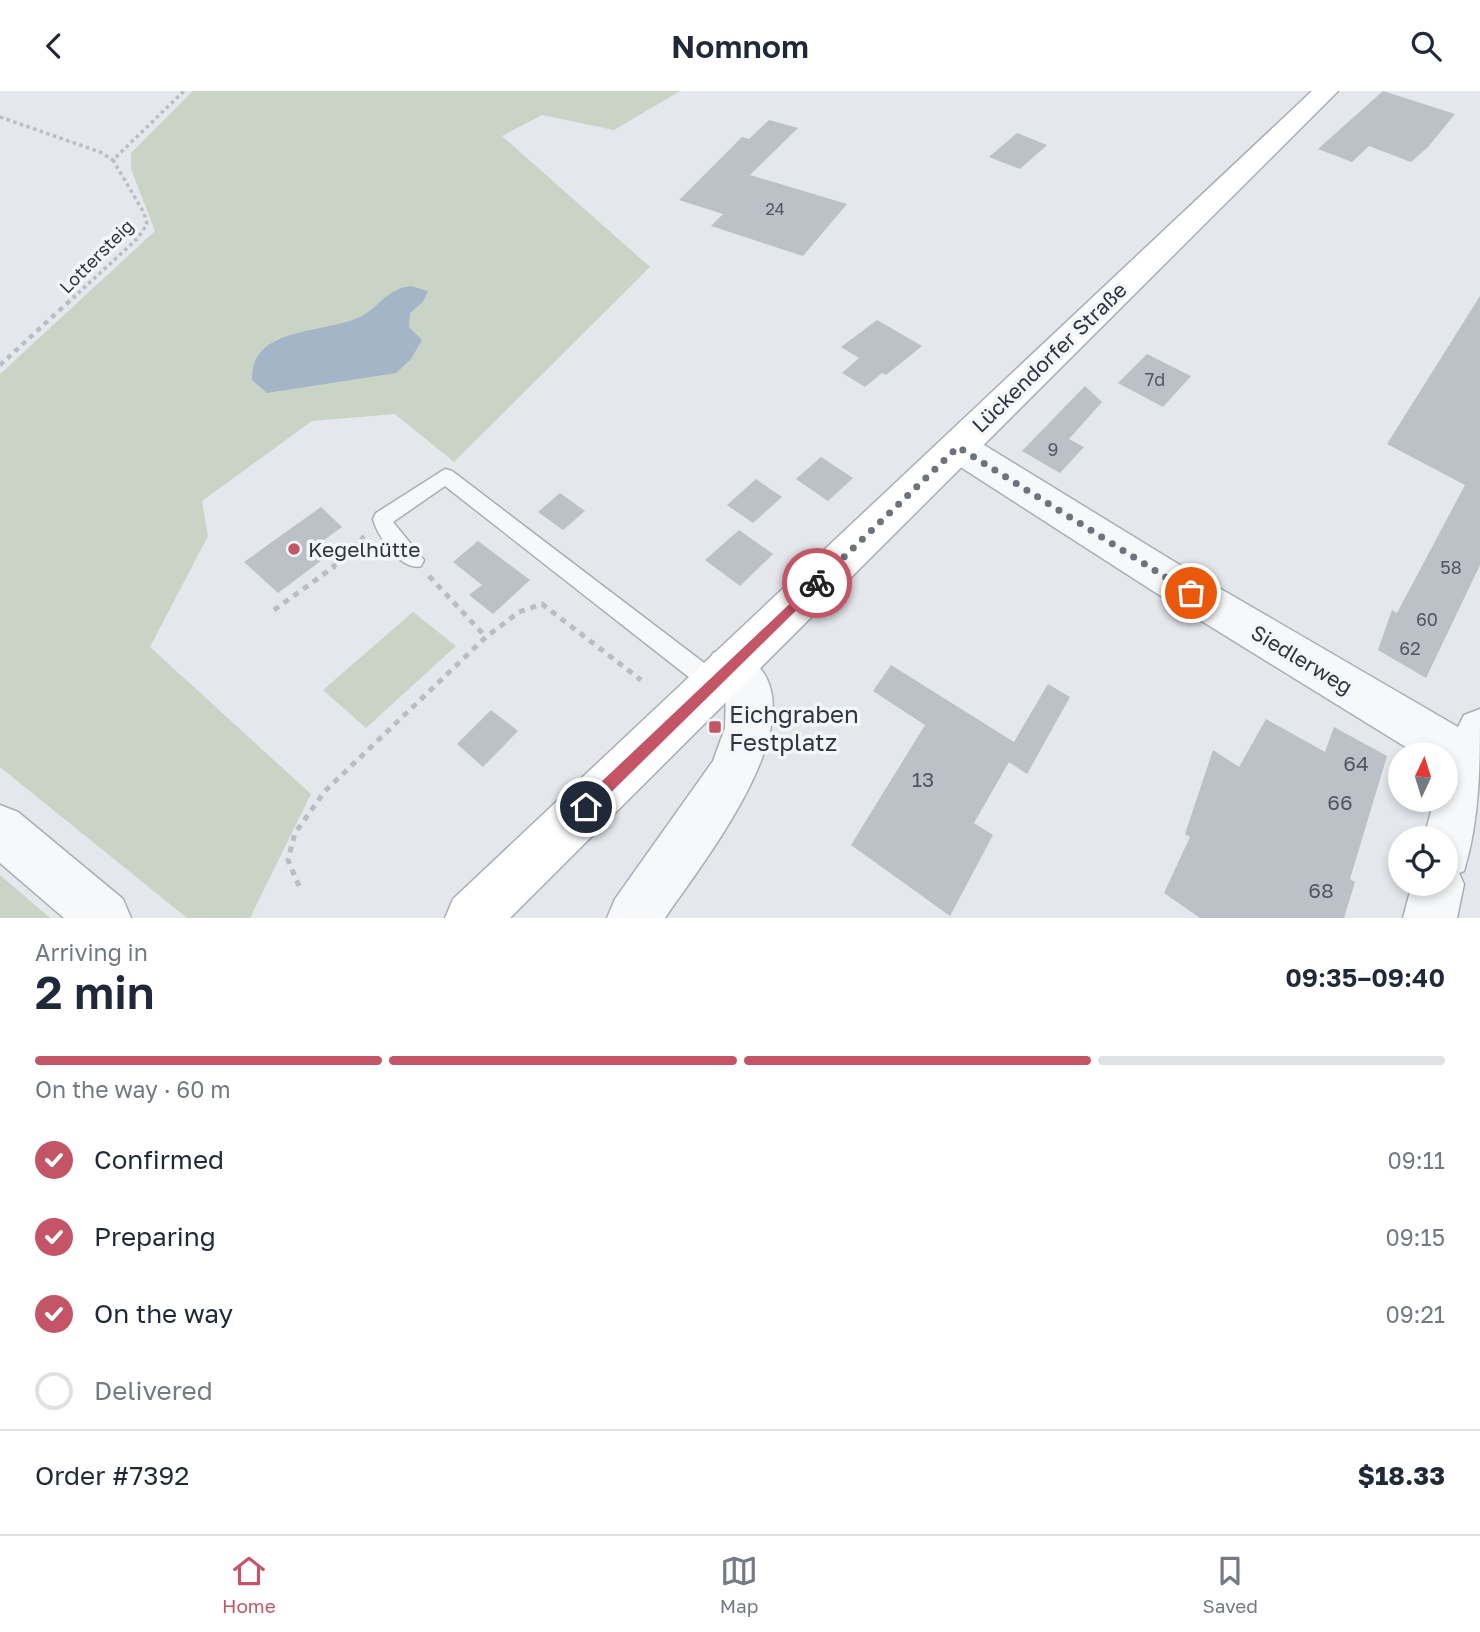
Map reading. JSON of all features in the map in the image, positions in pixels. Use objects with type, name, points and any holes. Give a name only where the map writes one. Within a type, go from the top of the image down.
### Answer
[{"type":"main road","name":"Lückendorfer Straße","points":[[472,918],[1326,91]]},
{"type":"street","name":"Siedlerweg","points":[[958,447],[1180,586],[1474,745]]},
{"type":"street","points":[[634,918],[732,775],[748,727],[750,704],[747,683],[721,674]]},
{"type":"street","points":[[1453,826],[1474,745]]},
{"type":"street","points":[[0,830],[104,918]]},
{"type":"street","points":[[1430,918],[1435,896]]},
{"type":"lane","points":[[414,560],[385,529],[383,519],[444,475],[721,674]]},
{"type":"path","points":[[0,117],[100,152],[113,160],[184,91]]},
{"type":"path","name":"Lottersteig","points":[[0,365],[138,238],[147,224],[144,213],[113,160]]},
{"type":"path","points":[[274,610],[345,558],[358,541],[383,519]]},
{"type":"path","points":[[414,560],[486,637]]},
{"type":"path","points":[[299,886],[288,860],[295,833],[325,791],[486,637],[519,612],[542,604],[641,680]]},
{"type":"green space","points":[[193,91],[680,91],[614,130],[542,115],[502,136],[650,267],[454,462],[395,414],[312,421],[202,501],[208,536],[150,647],[311,794],[250,918],[187,918],[0,767],[0,374],[155,231],[131,169],[131,153]]},
{"type":"green space","points":[[413,612],[456,646],[366,728],[323,690]]},
{"type":"green space","points":[[0,875],[50,918],[0,918]]},
{"type":"water","points":[[410,286],[428,291],[423,302],[410,313],[409,327],[422,340],[411,359],[396,373],[267,393],[252,380],[255,362],[263,350],[276,341],[360,317],[394,291]]},
{"type":"building","points":[[1383,91],[1455,114],[1428,147],[1411,162],[1369,146],[1352,162],[1318,149]]},
{"type":"building","points":[[769,120],[798,128],[750,175],[847,204],[803,256],[711,226],[723,214],[679,200],[742,137],[749,139]]},
{"type":"building","points":[[1017,133],[1047,145],[1020,169],[989,157]]},
{"type":"building","points":[[1480,296],[1480,565],[1426,678],[1378,650],[1392,610],[1397,613],[1465,485],[1387,444]]},
{"type":"building","points":[[877,320],[922,346],[886,375],[882,373],[865,387],[842,373],[859,358],[841,347]]},
{"type":"building","points":[[1147,354],[1191,376],[1163,407],[1118,383]]},
{"type":"building","points":[[1085,386],[1102,402],[1069,439],[1084,447],[1060,473],[1022,451]]},
{"type":"building","points":[[821,457],[853,478],[828,501],[796,479]]},
{"type":"building","points":[[756,479],[782,497],[753,523],[727,505]]},
{"type":"building","points":[[560,493],[585,511],[563,530],[538,512]]},
{"type":"building","name":"Kegelhütte","points":[[321,507],[342,527],[320,543],[330,554],[278,593],[244,562]]},
{"type":"building","points":[[739,530],[773,554],[740,586],[705,560]]},
{"type":"building","points":[[478,541],[530,580],[493,614],[469,595],[482,585],[453,562]]},
{"type":"building","points":[[891,665],[1014,742],[1048,684],[1070,697],[1027,774],[1009,762],[974,823],[993,835],[950,916],[851,845],[925,725],[873,691]]},
{"type":"building","points":[[491,710],[518,731],[483,767],[457,744]]},
{"type":"building","points":[[1266,719],[1325,752],[1334,727],[1387,756],[1350,879],[1355,882],[1344,918],[1200,918],[1164,893],[1190,837],[1185,834],[1213,750],[1239,767]]},
{"type":"way so far","points":[[817,583],[958,447],[1191,593]]},
{"type":"place","name":"Kegelhütte","points":[[294,549]]},
{"type":"place","name":"Eichgraben Festplatz","points":[[715,727]]},
{"type":"route","points":[[586,807],[817,583]]}]
